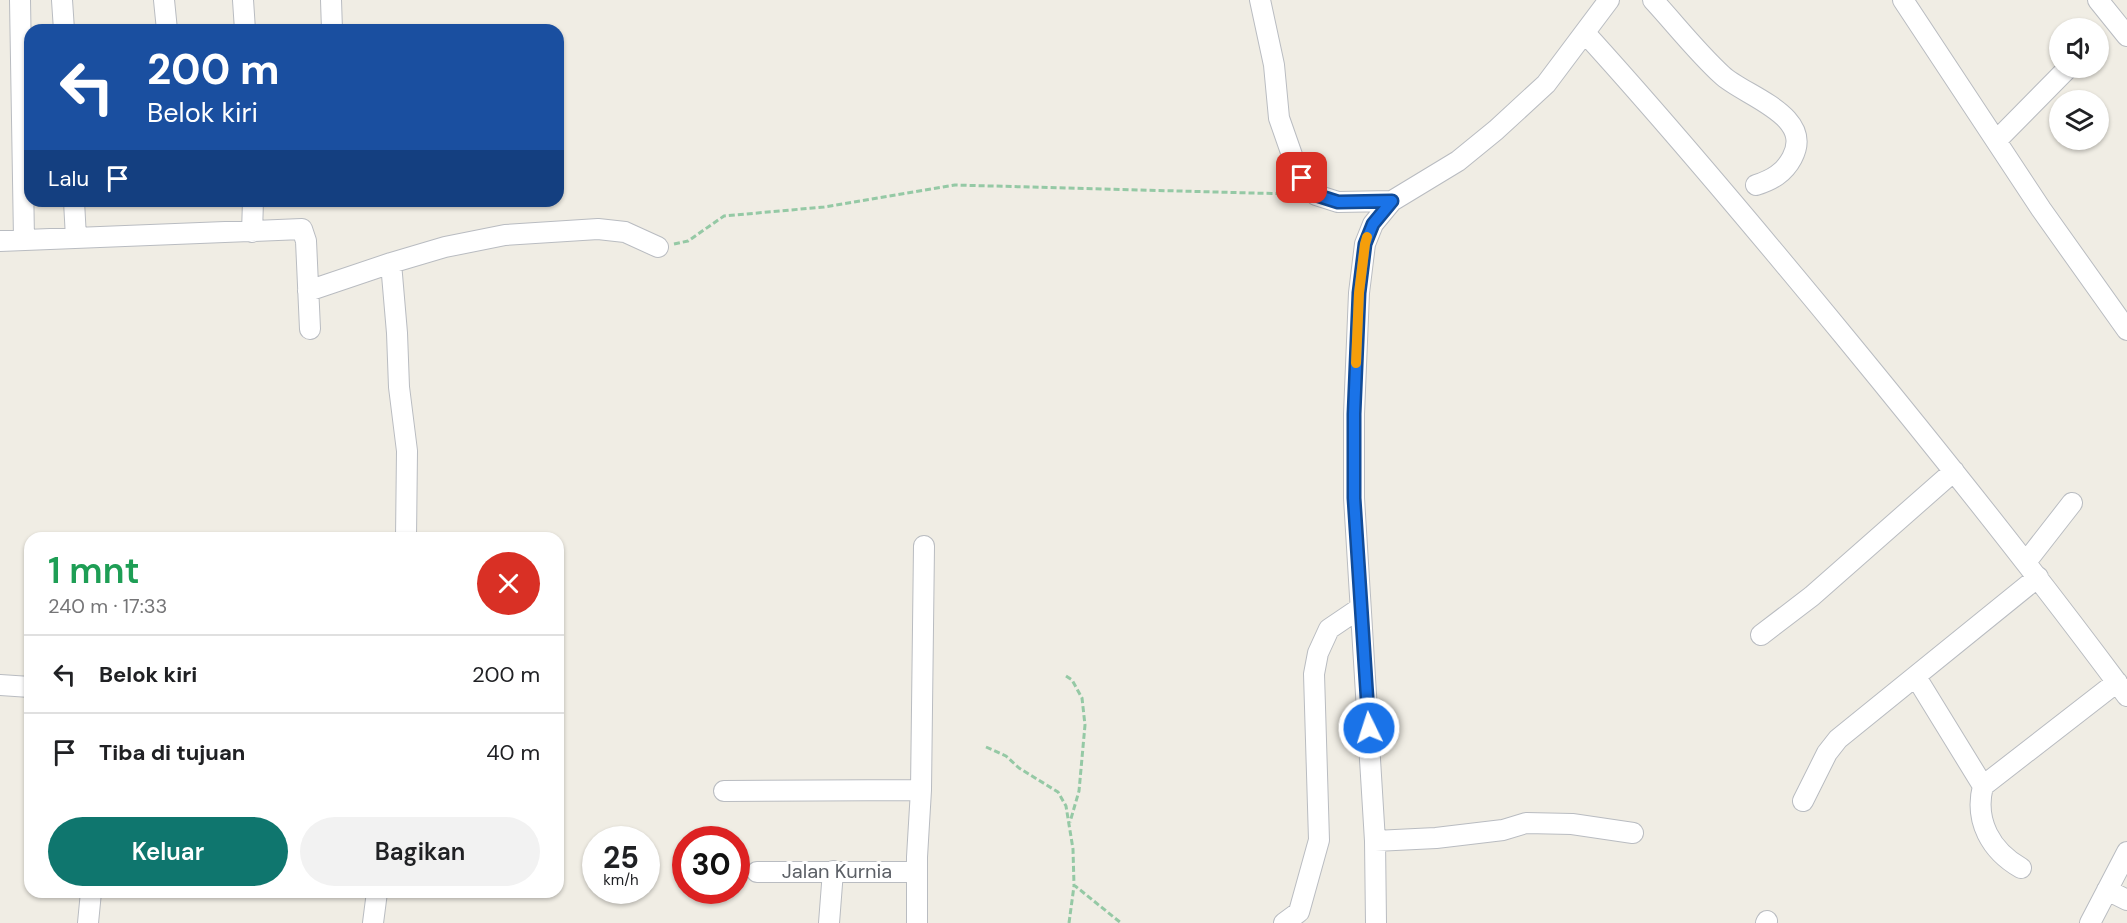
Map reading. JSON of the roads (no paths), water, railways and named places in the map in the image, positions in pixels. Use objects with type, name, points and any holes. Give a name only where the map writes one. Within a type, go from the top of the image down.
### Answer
[{"type":"street","points":[[20,0],[24,239]]},
{"type":"street","points":[[62,0],[64,24]]},
{"type":"street","points":[[164,0],[166,24]]},
{"type":"street","points":[[243,0],[245,24]]},
{"type":"street","points":[[331,0],[332,24]]},
{"type":"street","points":[[1260,0],[1274,65],[1279,118],[1302,178],[1316,195],[1338,202],[1392,201]]},
{"type":"street","points":[[1376,923],[1375,841],[1354,498],[1354,414],[1359,293],[1365,244],[1373,224],[1392,201],[1458,160],[1496,130],[1546,84],[1609,0]]},
{"type":"street","points":[[1653,0],[1724,78],[1761,98],[1780,113],[1795,132],[1796,151],[1786,170],[1756,185]]},
{"type":"street","points":[[1903,0],[2047,219],[2127,330]]},
{"type":"street","points":[[2098,0],[2127,36]]},
{"type":"street","points":[[1586,33],[1712,177],[1954,471],[2032,569],[2122,689],[1983,786],[1979,801],[1982,822],[1990,840],[2007,860],[2021,868]]},
{"type":"street","points":[[1996,141],[2057,78]]},
{"type":"street","points":[[74,207],[76,238]]},
{"type":"street","points":[[252,207],[252,232]]},
{"type":"street","points":[[308,291],[445,247],[505,235],[598,229],[625,232],[658,247]]},
{"type":"street","points":[[0,241],[302,230],[306,241],[310,329]]},
{"type":"street","points":[[391,263],[399,387],[407,451],[406,532]]},
{"type":"street","points":[[1761,635],[1812,596],[1954,471]]},
{"type":"street","points":[[1803,801],[1827,753],[1838,739],[1916,676],[2032,569],[2072,503]]},
{"type":"street","points":[[917,923],[924,546]]},
{"type":"street","points":[[1284,923],[1299,912],[1318,840],[1314,674],[1318,653],[1329,629],[1360,608]]},
{"type":"street","points":[[1916,676],[1983,786]]},
{"type":"street","points":[[0,685],[24,687]]},
{"type":"street","points":[[724,791],[921,790]]},
{"type":"street","points":[[1375,841],[1470,834],[1503,830],[1526,823],[1572,824],[1633,833]]},
{"type":"street","points":[[2090,923],[2127,852]]},
{"type":"street","points":[[829,923],[833,871]]},
{"type":"street","name":"Jalan Kurnia","points":[[757,872],[917,872]]},
{"type":"street","points":[[2107,890],[2127,900]]},
{"type":"street","points":[[88,923],[90,898]]},
{"type":"street","points":[[373,923],[376,898]]}]
